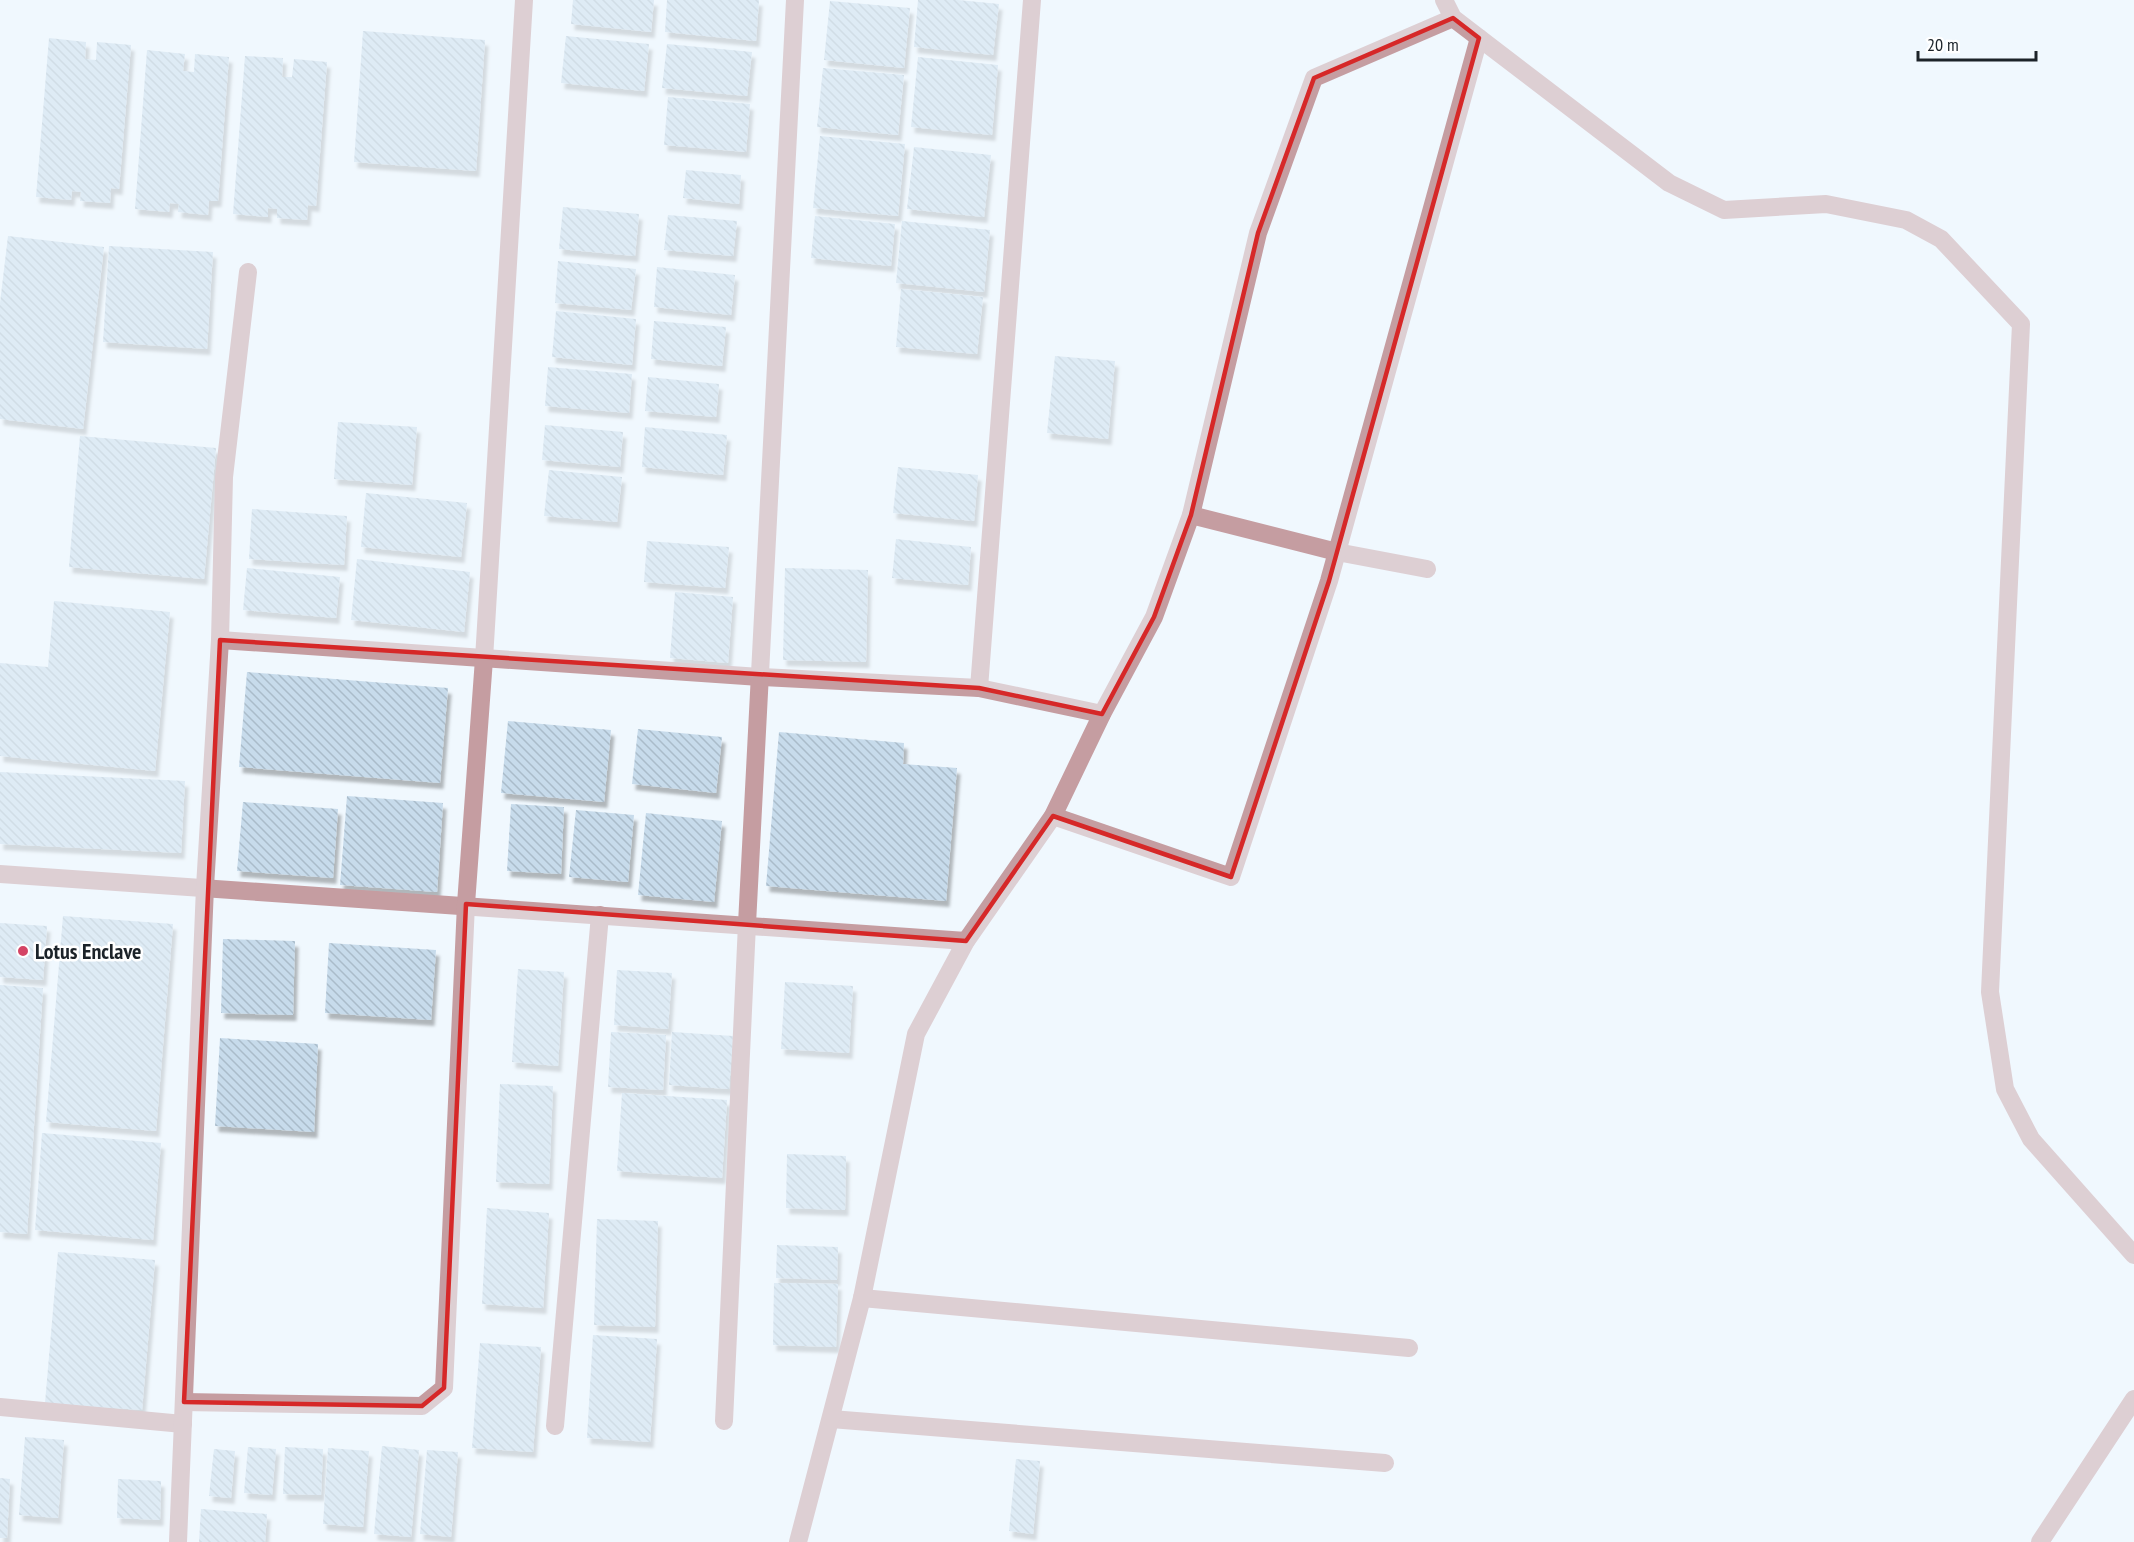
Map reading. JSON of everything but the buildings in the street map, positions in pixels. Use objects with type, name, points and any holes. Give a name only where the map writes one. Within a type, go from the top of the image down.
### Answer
[{"type":"street","points":[[184,1402],[422,1406],[444,1388],[466,904],[484,659],[524,0]]},
{"type":"street","points":[[724,1421],[747,924],[795,0]]},
{"type":"street","points":[[979,688],[1032,0]]},
{"type":"street","points":[[1444,0],[1453,18],[1668,183],[1724,210],[1826,204],[1906,220],[1941,239],[2021,324],[1990,992],[2005,1089],[2031,1139],[2134,1255]]},
{"type":"street","points":[[798,1542],[861,1298],[916,1034],[966,941],[1053,816],[1102,714],[1154,617],[1191,515],[1258,233],[1314,78],[1453,18]]},
{"type":"street","points":[[1053,816],[1231,877],[1329,581],[1479,38]]},
{"type":"street","points":[[178,1542],[205,887],[220,640],[224,477],[248,272]]},
{"type":"street","points":[[1191,515],[1337,552],[1427,569]]},
{"type":"street","points":[[220,640],[760,677],[979,688],[1102,714]]},
{"type":"street","points":[[0,874],[466,904],[966,941]]},
{"type":"street","points":[[555,1425],[600,915]]},
{"type":"street","points":[[861,1298],[1409,1348]]},
{"type":"street","points":[[2040,1542],[2134,1399]]},
{"type":"street","points":[[0,1407],[183,1424]]},
{"type":"street","points":[[831,1419],[1385,1463]]},
{"type":"highlighted area","points":[[1453,18],[1479,38],[1329,581],[1231,877],[1053,816],[966,941],[466,904],[444,1388],[422,1406],[184,1402],[220,640],[979,688],[1102,714],[1154,617],[1191,515],[1258,233],[1314,78]]},
{"type":"place","name":"Lotus Enclave","points":[[23,951]]}]
